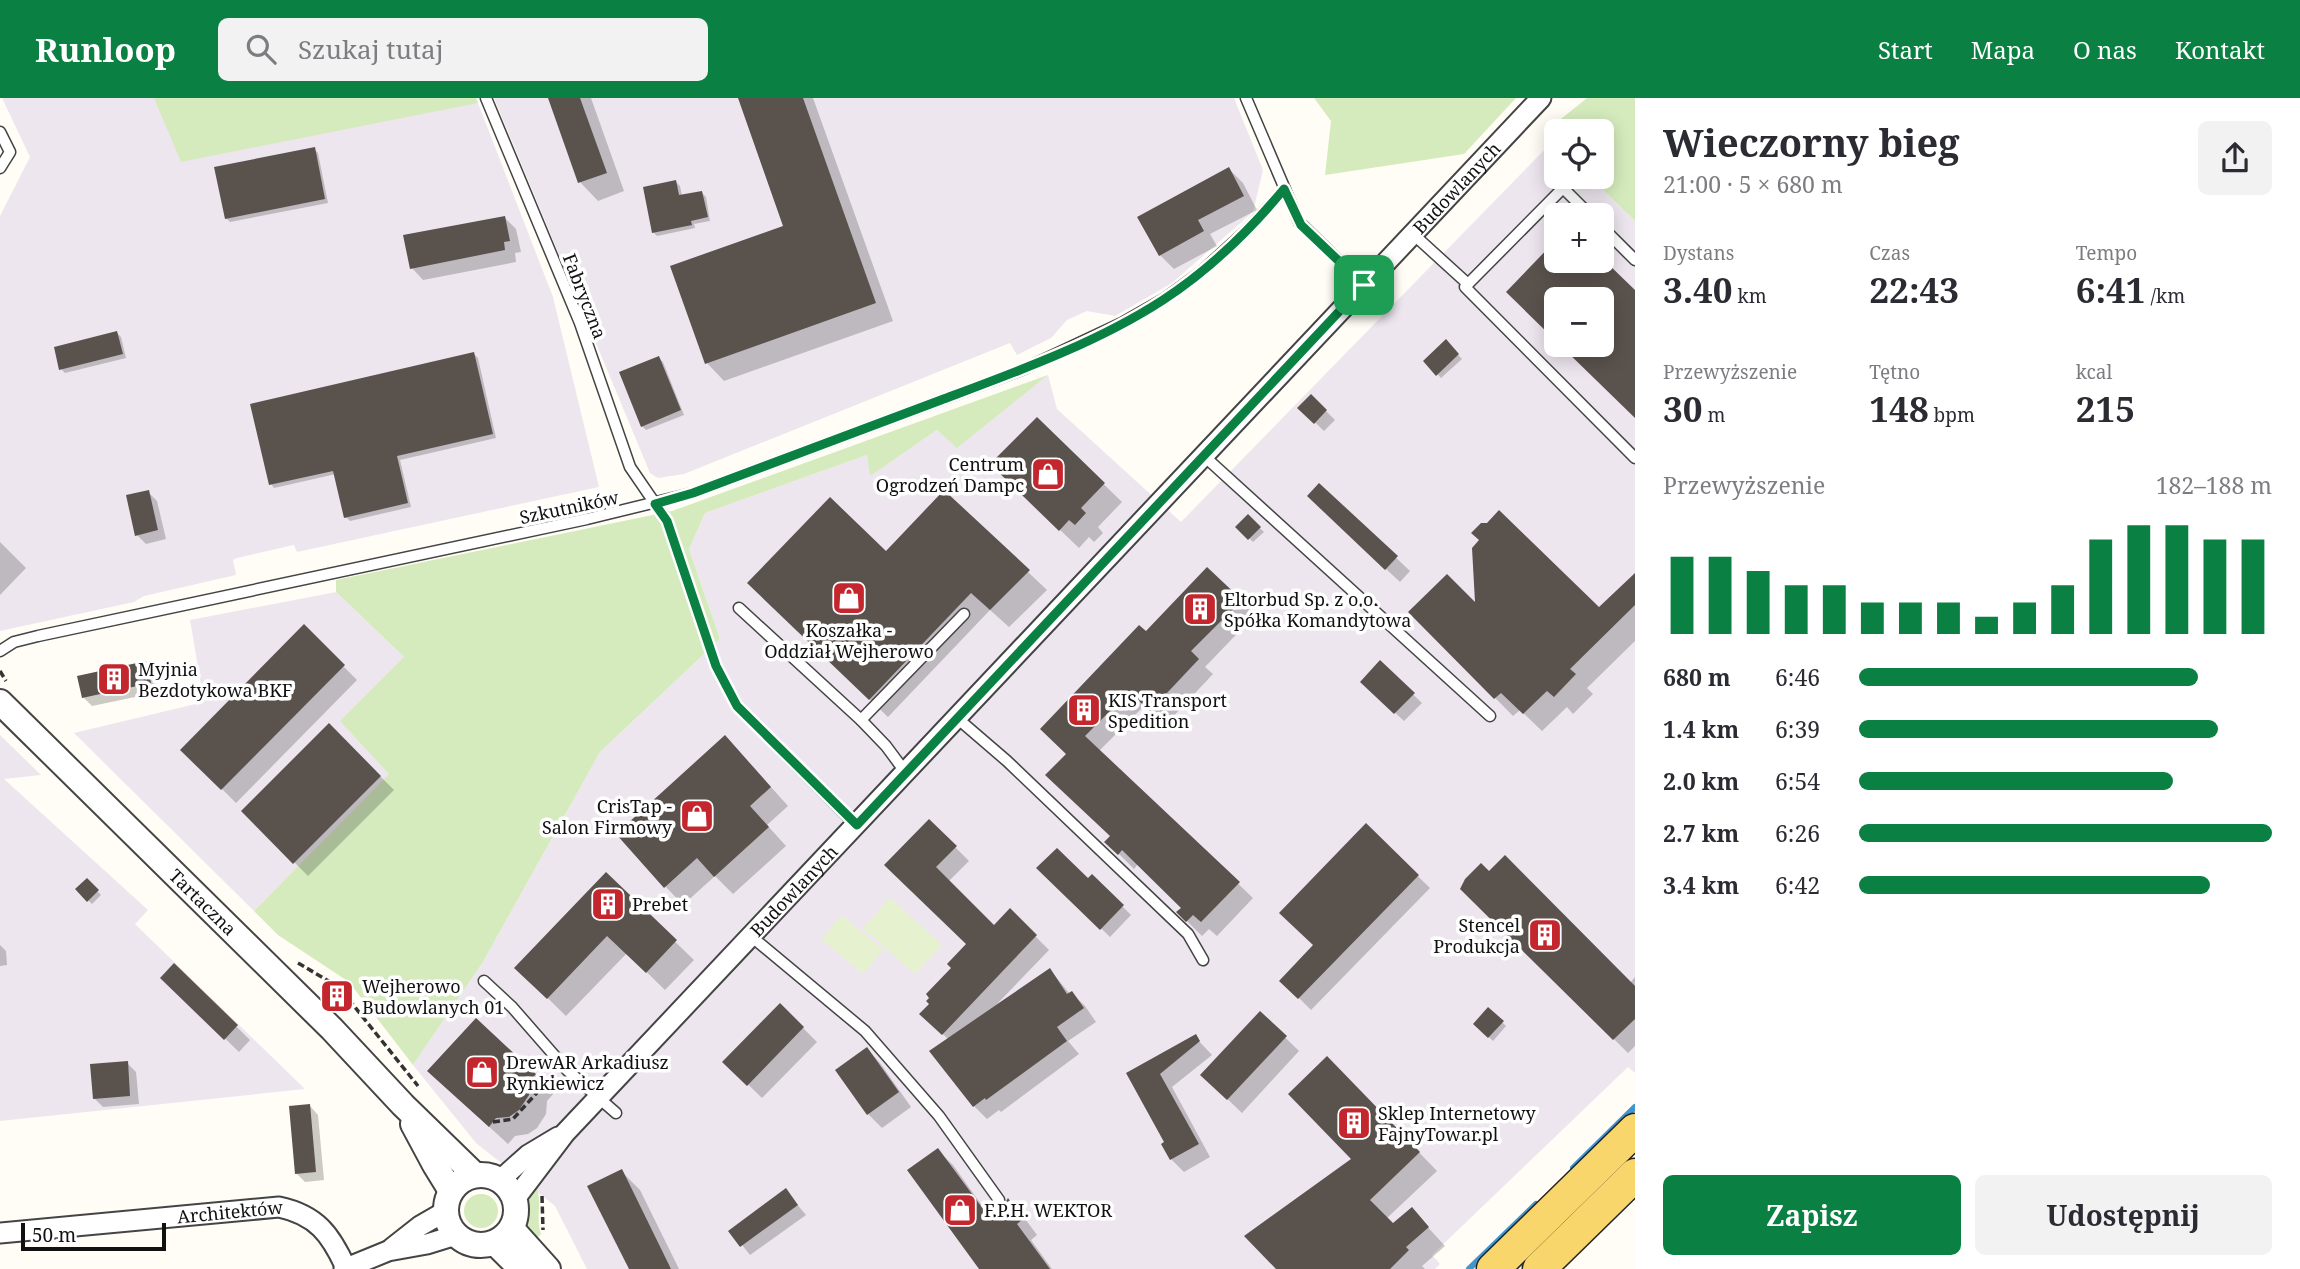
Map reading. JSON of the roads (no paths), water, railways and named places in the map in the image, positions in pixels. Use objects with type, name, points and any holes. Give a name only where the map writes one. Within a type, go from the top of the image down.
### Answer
[{"type":"main road","points":[[1493,1269],[1635,1130]]},
{"type":"main road","points":[[1539,1269],[1635,1175]]},
{"type":"street","name":"Budowlanych","points":[[515,1199],[565,1133],[1541,98]]},
{"type":"street","name":"Tartaczna","points":[[0,702],[332,1029],[403,1105],[475,1175]]},
{"type":"street","name":"Tartaczna","points":[[403,1105],[435,1165],[449,1201]]},
{"type":"street","name":"Budowlanych","points":[[500,1180],[528,1155],[565,1133]]},
{"type":"street","points":[[388,1251],[449,1201],[461,1181],[475,1175],[487,1175],[500,1180],[509,1188],[515,1199],[517,1214],[504,1236],[482,1246],[468,1243],[456,1235],[449,1224],[449,1201]]},
{"type":"street","name":"Architektów","points":[[0,1233],[279,1207],[305,1215],[320,1226],[336,1247],[345,1269]]},
{"type":"street","points":[[345,1269],[388,1251],[456,1235]]},
{"type":"street","points":[[504,1236],[521,1269]]},
{"type":"street","points":[[504,1236],[548,1269]]},
{"type":"lane","name":"Fabryczna","points":[[486,98],[580,323],[630,467],[667,521],[716,666],[737,706],[857,825]]},
{"type":"lane","points":[[1247,98],[1301,225],[1364,285]]},
{"type":"lane","points":[[0,132],[10,152],[0,169]]},
{"type":"lane","points":[[1548,203],[1563,188],[1578,203]]},
{"type":"lane","name":"Szkutników","points":[[0,651],[14,642],[38,636],[655,504],[693,493],[1024,369],[1122,323],[1164,299],[1201,272],[1248,229],[1284,189]]},
{"type":"lane","points":[[1544,207],[1465,288],[1635,458]]},
{"type":"lane","points":[[1413,234],[1468,284]]},
{"type":"lane","points":[[1614,239],[1635,260]]},
{"type":"lane","points":[[1204,456],[1490,716]]},
{"type":"lane","points":[[739,608],[861,720],[906,772]]},
{"type":"lane","points":[[861,720],[964,614]]},
{"type":"lane","points":[[957,718],[1007,761],[1188,934],[1203,960]]},
{"type":"lane","points":[[752,937],[865,1031],[939,1116],[999,1200]]},
{"type":"lane","points":[[484,981],[512,1007],[567,1070],[616,1113]]},
{"type":"waterway","points":[[1573,1168],[1635,1107]]},
{"type":"waterway","points":[[1469,1269],[1536,1204]]},
{"type":"place","name":"Centrum Ogrodzeń Dampc","points":[[1048,474]]},
{"type":"place","name":"Koszałka - Oddział Wejherowo","points":[[849,598]]},
{"type":"place","name":"Eltorbud Sp. z o.o. Spółka Komandytowa","points":[[1200,609]]},
{"type":"place","name":"Myjnia Bezdotykowa BKF","points":[[114,679]]},
{"type":"place","name":"KIS Transport Spedition","points":[[1084,710]]},
{"type":"place","name":"CrisTap - Salon Firmowy","points":[[697,816]]},
{"type":"place","name":"Prebet","points":[[608,904]]},
{"type":"place","name":"Stencel Produkcja","points":[[1545,935]]},
{"type":"place","name":"Wejherowo Budowlanych 01","points":[[337,996]]},
{"type":"place","name":"DrewAR Arkadiusz Rynkiewicz","points":[[482,1072]]},
{"type":"place","name":"Sklep Internetowy FajnyTowar.pl","points":[[1354,1123]]},
{"type":"place","name":"F.P.H. WEKTOR","points":[[960,1210]]}]
